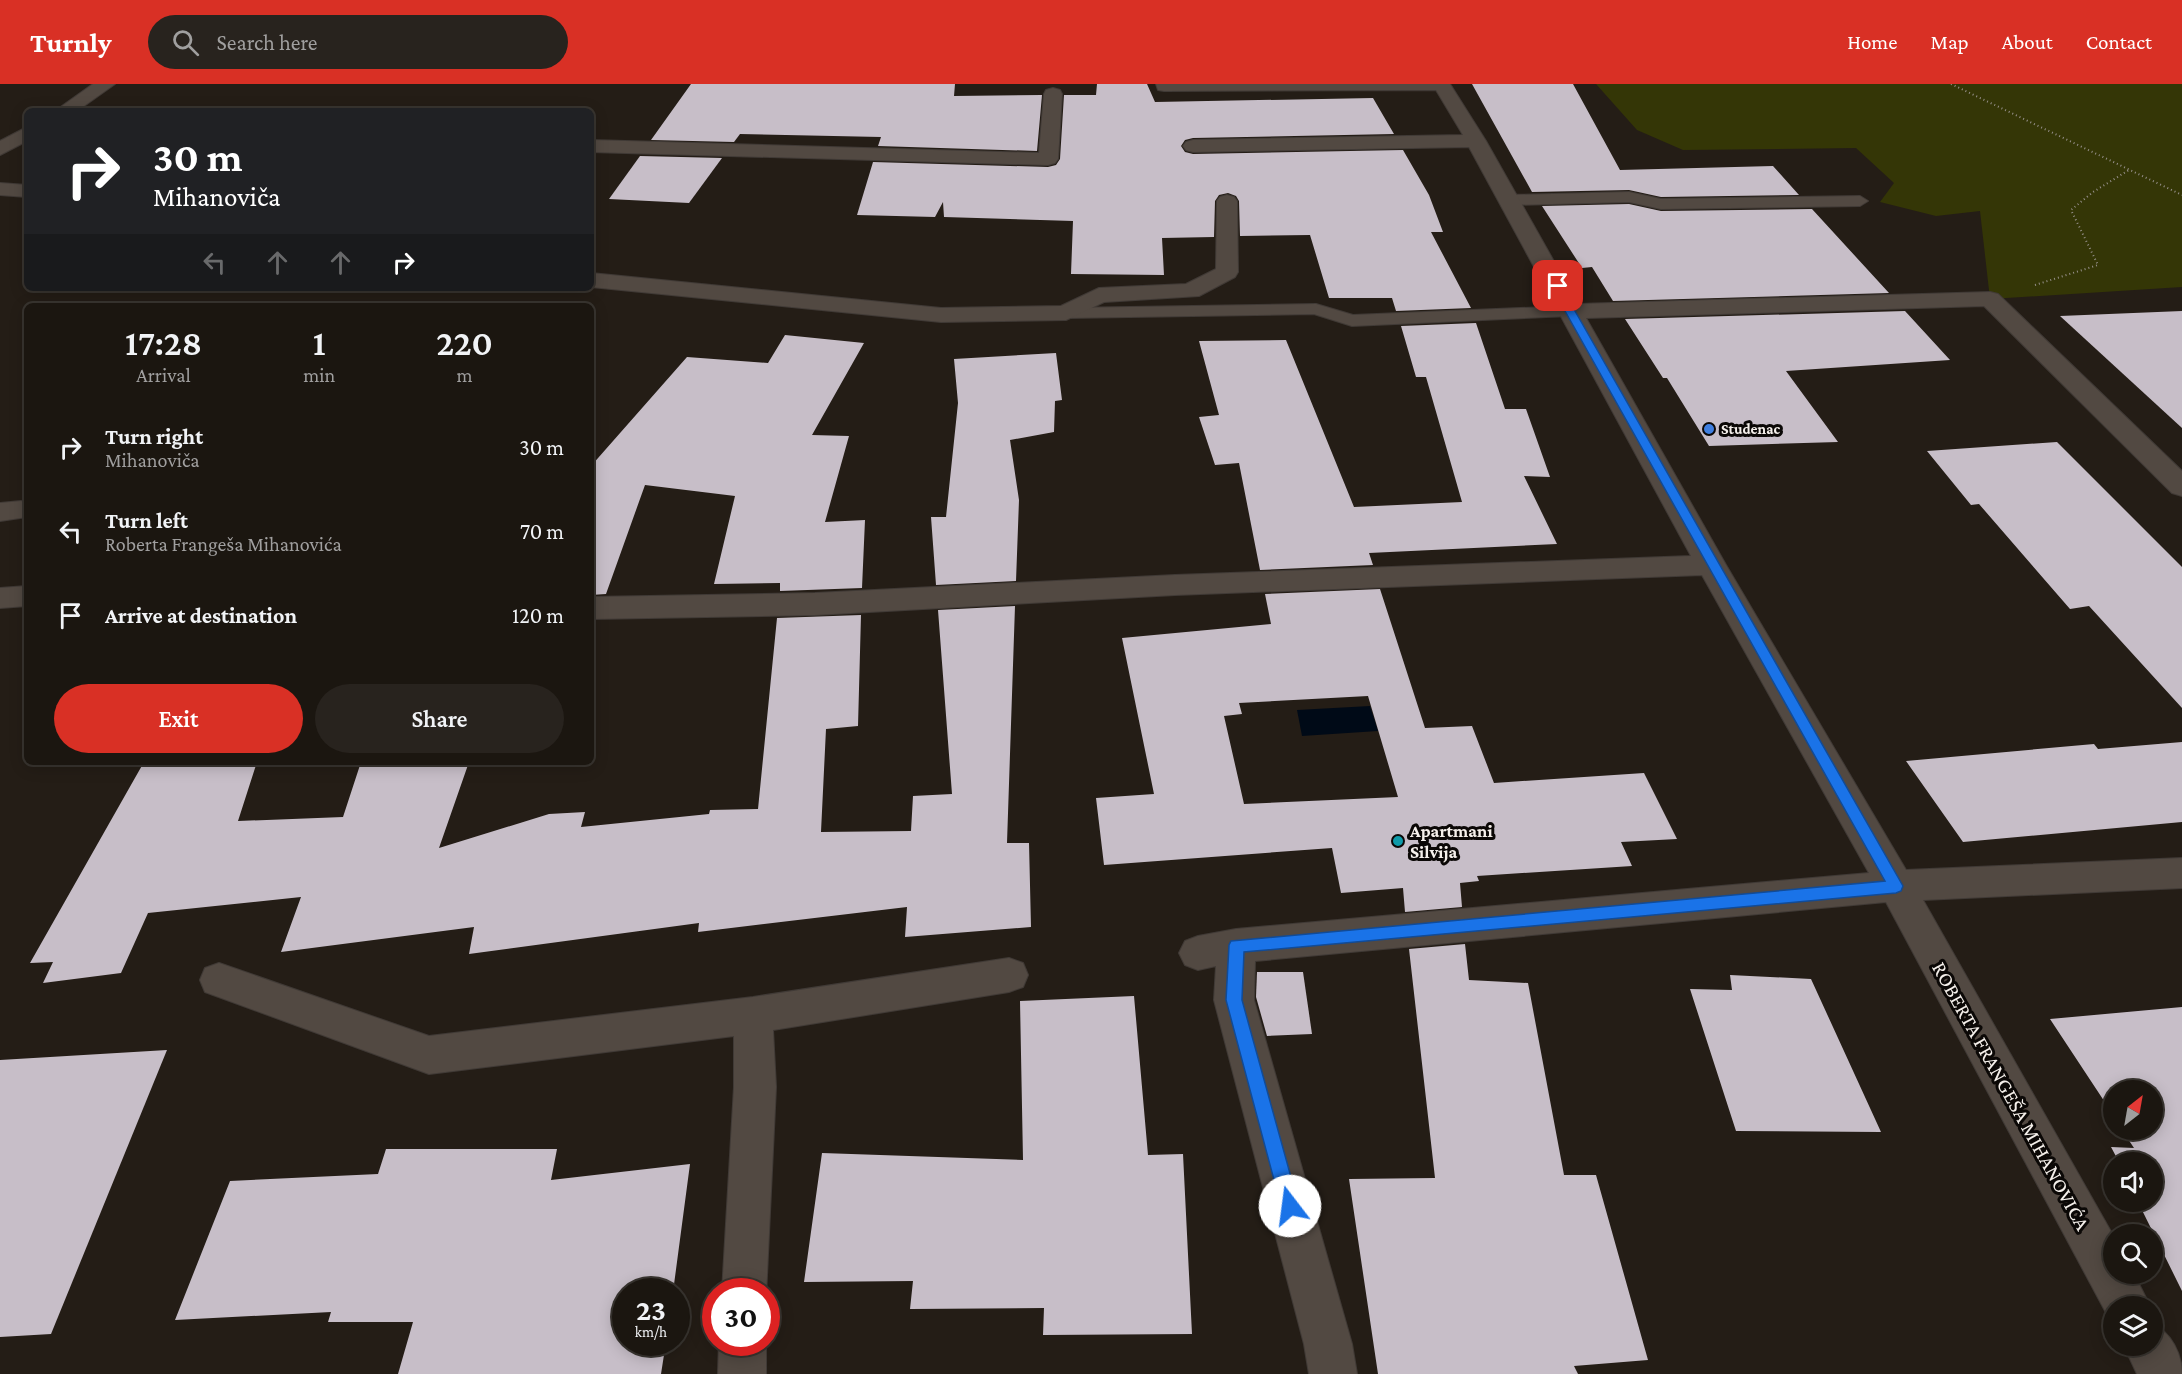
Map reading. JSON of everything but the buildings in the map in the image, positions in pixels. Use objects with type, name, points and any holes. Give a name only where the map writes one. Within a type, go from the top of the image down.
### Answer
[{"type":"street","points":[[69,108],[106,84]]},
{"type":"street","points":[[1164,86],[1442,84]]},
{"type":"street","name":"ROBERTA FRANGEŠA MIHANOVIĆA","points":[[1442,84],[1510,200],[1712,565],[1896,886],[2122,1296]]},
{"type":"street","points":[[594,146],[1048,159],[1053,94]]},
{"type":"street","points":[[0,149],[24,135]]},
{"type":"street","points":[[1193,146],[1476,141]]},
{"type":"street","points":[[0,189],[24,191]]},
{"type":"street","points":[[594,280],[941,315],[1065,313],[1099,296],[1191,291],[1227,272],[1227,201]]},
{"type":"street","points":[[1570,311],[1990,299],[2182,487]]},
{"type":"street","points":[[594,608],[815,604],[1175,585],[1712,565]]},
{"type":"street","points":[[0,598],[24,596]]},
{"type":"street","points":[[1198,953],[1236,945],[1896,886],[2182,873]]},
{"type":"street","points":[[1236,945],[1234,1000],[1324,1332],[1333,1374]]},
{"type":"street","points":[[219,980],[429,1055],[753,1015],[1009,975]]},
{"type":"street","points":[[746,1278],[755,1087],[753,1015]]},
{"type":"street","points":[[742,1374],[743,1356]]},
{"type":"street","points":[[2153,1356],[2163,1374]]},
{"type":"lane","points":[[1510,200],[1629,198],[1661,204],[1860,201]]},
{"type":"lane","points":[[1065,313],[1316,309],[1352,321],[1570,311]]},
{"type":"path","points":[[1951,84],[2182,195]]},
{"type":"path","points":[[1990,299],[2098,265],[2071,210],[2093,192],[2130,170]]},
{"type":"shaded area","points":[[1596,84],[2182,84],[2182,287],[1990,299],[1980,211],[1936,216],[1880,202],[1894,183],[1856,148],[1683,150],[1637,130]]},
{"type":"shaded area","points":[[1370,706],[1378,731],[1302,736],[1297,710]]},
{"type":"place","name":"Studenac","points":[[1709,429]]},
{"type":"place","name":"Apartmani Silvija","points":[[1398,841]]},
{"type":"route","points":[[1290,1206],[1234,1000],[1236,945],[1896,886],[1712,565],[1558,286]]}]
